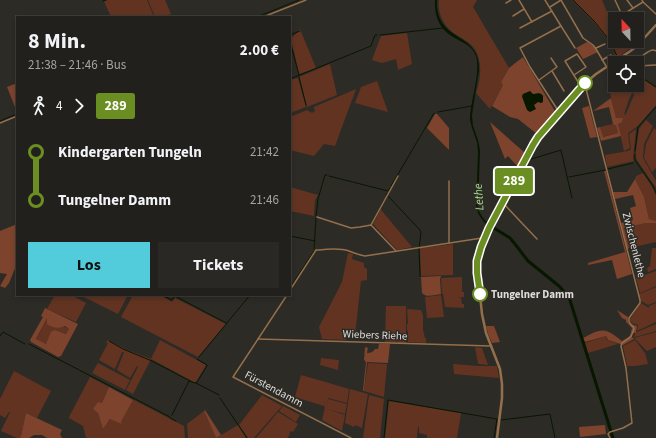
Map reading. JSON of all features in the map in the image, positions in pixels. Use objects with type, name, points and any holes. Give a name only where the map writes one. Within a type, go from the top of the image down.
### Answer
[{"type":"street","points":[[266,16],[306,0]]},
{"type":"street","points":[[506,3],[511,0]]},
{"type":"street","points":[[519,0],[532,22]]},
{"type":"street","points":[[546,0],[575,48]]},
{"type":"street","points":[[550,7],[561,0],[583,38],[596,48],[606,68]]},
{"type":"street","points":[[615,0],[622,15],[642,1],[656,14]]},
{"type":"street","points":[[627,0],[632,8]]},
{"type":"street","points":[[513,16],[524,9]]},
{"type":"street","points":[[520,28],[552,11]]},
{"type":"street","points":[[560,112],[520,48],[561,26]]},
{"type":"street","points":[[496,438],[502,398],[502,384],[500,369],[484,323],[477,273],[478,255],[484,239],[538,137],[583,85],[636,47],[655,27]]},
{"type":"street","points":[[596,48],[605,44]]},
{"type":"street","points":[[642,56],[650,50],[656,51]]},
{"type":"street","points":[[574,75],[586,67],[577,54],[565,61],[574,75],[583,85]]},
{"type":"street","points":[[602,60],[611,55]]},
{"type":"street","points":[[539,80],[557,67],[551,58]]},
{"type":"street","points":[[644,66],[656,65]]},
{"type":"street","points":[[552,71],[564,91]]},
{"type":"street","name":"Zwischenlethe","points":[[583,85],[588,97],[640,300],[640,303],[629,318],[629,322],[634,328],[632,335],[622,343],[621,346],[626,368],[632,423],[609,433],[610,438]]},
{"type":"street","points":[[0,123],[16,116]]},
{"type":"street","points":[[371,225],[398,176]]},
{"type":"street","points":[[449,181],[449,243]]},
{"type":"street","points":[[503,203],[537,239]]},
{"type":"street","points":[[317,217],[351,228],[371,225]]},
{"type":"street","points":[[371,225],[396,251]]},
{"type":"street","points":[[291,288],[316,250],[348,251],[365,256],[482,238],[484,239]]},
{"type":"street","name":"Fürstendamm","points":[[286,296],[233,376],[351,438]]},
{"type":"street","name":"Wiebers Riehe","points":[[258,339],[492,346]]},
{"type":"shaded area","points":[[147,0],[154,16],[111,16],[104,1]]},
{"type":"shaded area","points":[[148,0],[165,0],[171,14],[166,16],[155,16]]},
{"type":"shaded area","points":[[435,0],[437,0],[437,10],[440,19],[449,31],[469,44],[475,51],[478,59],[479,70],[472,115],[473,126],[480,150],[478,208],[481,215],[489,225],[488,226],[480,217],[476,207],[478,152],[477,142],[470,120],[470,113],[477,71],[476,56],[469,46],[448,34],[441,26],[435,11]]},
{"type":"shaded area","points":[[439,0],[477,0],[473,7],[509,68],[501,82],[503,85],[490,109],[476,93],[480,70],[477,53],[472,45],[451,31],[445,25],[440,13]]},
{"type":"shaded area","points":[[572,0],[602,0],[608,15],[608,40],[592,20]]},
{"type":"shaded area","points":[[300,29],[316,68],[299,74],[291,39]]},
{"type":"shaded area","points":[[407,33],[412,64],[398,70],[396,59],[382,63],[372,60],[381,36]]},
{"type":"shaded area","points":[[587,42],[598,52],[583,59],[576,48]]},
{"type":"shaded area","points":[[612,48],[630,48],[620,56],[616,56]]},
{"type":"shaded area","points":[[523,57],[556,113],[537,134],[518,119],[510,117],[492,106],[503,85],[501,82],[509,68]],"holes":[[[539,93],[543,96],[538,102],[526,107],[522,96]]]},
{"type":"shaded area","points":[[330,64],[337,95],[307,107],[299,77]]},
{"type":"shaded area","points":[[298,78],[306,107],[291,113],[291,80]]},
{"type":"shaded area","points":[[644,80],[656,88],[656,105],[638,126],[628,133],[630,148],[624,151],[618,124],[622,118],[616,119],[610,92],[632,92],[624,115],[626,114],[634,95],[634,92],[644,92]]},
{"type":"shaded area","points":[[377,81],[388,112],[355,103],[361,87]]},
{"type":"shaded area","points":[[16,83],[16,110],[7,87]]},
{"type":"shaded area","points":[[356,89],[335,146],[324,144],[314,156],[291,150],[291,117],[307,110],[312,113],[315,111],[314,107]]},
{"type":"shaded area","points":[[530,91],[533,94],[541,94],[543,96],[543,102],[538,102],[534,105],[536,109],[530,112],[527,110],[522,96]]},
{"type":"shaded area","points":[[611,98],[616,118],[623,118],[622,122],[618,124],[621,136],[601,141],[597,128],[600,127],[603,137],[618,133],[616,125],[613,124],[609,107],[593,111]]},
{"type":"shaded area","points":[[589,106],[597,137],[590,138],[582,108]]},
{"type":"shaded area","points":[[435,114],[437,114],[449,128],[449,150],[427,128]]},
{"type":"shaded area","points":[[646,120],[653,126],[644,144],[643,158],[656,181],[656,188],[635,157],[639,129]]},
{"type":"shaded area","points":[[490,122],[525,153],[518,167],[508,156],[505,159]]},
{"type":"shaded area","points":[[616,124],[618,133],[602,137],[600,127]]},
{"type":"shaded area","points":[[654,128],[656,130],[656,168],[652,172],[644,158],[646,144]]},
{"type":"shaded area","points":[[636,129],[634,161],[607,167],[605,155],[628,151],[631,149],[629,134]]},
{"type":"shaded area","points":[[604,171],[606,171],[632,274],[617,279],[612,260],[588,265],[588,263],[625,252]]},
{"type":"shaded area","points":[[643,173],[654,190],[656,196],[656,221],[649,219],[644,197],[635,179],[636,176]]},
{"type":"shaded area","points":[[635,179],[644,197],[649,219],[656,221],[656,223],[646,223],[624,228],[629,248],[627,249],[621,223],[633,220],[630,208],[636,206],[633,195],[615,199],[613,192],[627,192]]},
{"type":"shaded area","points":[[291,187],[318,195],[315,200],[314,216],[291,211]]},
{"type":"shaded area","points":[[381,209],[412,247],[397,250],[373,224]]},
{"type":"shaded area","points":[[646,223],[656,223],[656,242],[629,248],[624,228]]},
{"type":"shaded area","points":[[16,224],[16,266],[9,283],[5,288],[0,286],[7,274],[0,273],[0,231]]},
{"type":"shaded area","points":[[453,244],[453,275],[421,276],[420,248]]},
{"type":"shaded area","points":[[652,248],[656,248],[656,269],[648,272],[647,268],[650,266]]},
{"type":"shaded area","points":[[348,253],[353,254],[352,259],[364,263],[364,267],[367,269],[367,280],[361,281],[355,335],[346,335],[346,340],[322,339],[319,327],[342,282]]},
{"type":"shaded area","points":[[656,271],[656,286],[640,293],[636,278]]},
{"type":"shaded area","points":[[441,276],[441,294],[428,296],[422,293],[421,277]]},
{"type":"shaded area","points":[[462,277],[462,292],[464,292],[464,297],[457,298],[461,298],[464,308],[445,307],[441,278]]},
{"type":"shaded area","points":[[656,287],[656,302],[648,305],[641,301],[639,294]]},
{"type":"shaded area","points":[[441,295],[444,317],[427,318],[425,297]]},
{"type":"shaded area","points":[[54,296],[73,296],[86,303],[76,322],[47,309]]},
{"type":"shaded area","points":[[82,296],[127,296],[118,314]]},
{"type":"shaded area","points":[[132,296],[162,296],[172,302],[175,298],[226,324],[198,357],[121,317]]},
{"type":"shaded area","points":[[641,303],[649,308],[649,306],[656,303],[656,322],[637,331],[638,325],[632,323],[630,319]]},
{"type":"shaded area","points":[[386,306],[406,306],[406,343],[398,343],[397,341],[395,343],[385,342]]},
{"type":"shaded area","points":[[45,308],[78,324],[61,356],[58,357],[30,340],[43,317],[41,316]],"holes":[[[47,318],[47,324],[56,328],[65,326],[69,329],[66,334],[55,330],[51,332],[46,344],[36,339]]]},
{"type":"shaded area","points":[[407,309],[421,310],[423,315],[423,330],[426,343],[408,342]]},
{"type":"shaded area","points":[[617,310],[628,317],[628,323],[637,326],[636,333],[632,333],[632,337],[634,339],[623,345],[608,340],[606,336],[585,342],[583,338],[602,330],[610,332],[622,341],[630,336],[632,328],[626,322],[626,320],[622,318]]},
{"type":"shaded area","points":[[47,318],[69,329],[67,334],[55,330],[46,344],[36,340]]},
{"type":"shaded area","points":[[656,324],[656,331],[634,337],[637,332]]},
{"type":"shaded area","points":[[486,326],[494,326],[500,342],[492,343]]},
{"type":"shaded area","points":[[656,332],[656,347],[647,351],[634,338]]},
{"type":"shaded area","points":[[606,336],[607,340],[618,344],[588,353],[585,343]]},
{"type":"shaded area","points":[[108,340],[125,349],[151,359],[133,394],[126,390],[138,367],[137,366],[130,378],[117,370],[124,352],[122,352],[115,369],[99,360],[108,343],[106,342]]},
{"type":"shaded area","points":[[160,340],[206,365],[196,382],[194,382],[151,359]]},
{"type":"shaded area","points":[[635,340],[645,353],[648,364],[627,366],[623,346]]},
{"type":"shaded area","points":[[379,344],[390,344],[388,363],[367,362],[364,391],[366,362],[364,360],[365,347],[368,348],[367,353],[370,353],[375,349],[378,349]]},
{"type":"shaded area","points":[[475,347],[482,348],[488,365],[478,364]]},
{"type":"shaded area","points":[[321,358],[339,360],[338,370],[320,365]]},
{"type":"shaded area","points":[[98,363],[130,380],[125,390],[92,373]]},
{"type":"shaded area","points":[[368,363],[387,364],[384,397],[364,391]]},
{"type":"shaded area","points":[[453,364],[497,366],[499,378],[454,374]]},
{"type":"shaded area","points":[[14,371],[51,391],[37,418],[26,413],[21,438],[17,438],[1,431],[10,412],[5,418],[0,415],[0,399]]},
{"type":"shaded area","points":[[301,375],[349,389],[347,403],[328,398],[326,407],[328,399],[347,404],[345,414],[327,409],[345,415],[342,431],[322,420],[325,401],[324,406],[295,397]]},
{"type":"shaded area","points":[[90,377],[109,387],[98,413],[103,429],[110,419],[121,422],[132,401],[134,400],[184,426],[185,438],[86,438],[83,426],[69,417]]},
{"type":"shaded area","points":[[109,387],[133,400],[121,422],[122,424],[110,419],[103,429],[98,413],[93,409],[98,402],[102,403]]},
{"type":"shaded area","points":[[350,389],[368,394],[362,428],[355,425],[354,427],[345,423]]},
{"type":"shaded area","points":[[262,395],[282,406],[254,438],[248,438],[239,425]]},
{"type":"shaded area","points":[[369,395],[384,399],[380,438],[363,438]]},
{"type":"shaded area","points":[[389,401],[461,413],[457,438],[427,438],[427,435],[419,433],[418,427],[417,438],[385,438]]},
{"type":"shaded area","points":[[283,406],[300,415],[296,422],[279,411]]},
{"type":"shaded area","points":[[205,410],[221,435],[216,438],[204,411]]},
{"type":"shaded area","points":[[204,411],[216,438],[188,438],[187,424]]},
{"type":"shaded area","points":[[278,412],[298,424],[293,432],[291,431],[287,438],[256,438]]},
{"type":"shaded area","points":[[26,413],[62,430],[60,434],[62,438],[47,438],[42,435],[34,435],[29,438],[20,438]]},
{"type":"shaded area","points":[[238,425],[246,438],[216,438]]},
{"type":"shaded area","points":[[605,425],[606,434],[580,437],[579,427]]},
{"type":"waterway","points":[[259,16],[299,0]]},
{"type":"waterway","points":[[573,0],[594,21],[610,41],[617,56]]},
{"type":"waterway","points":[[380,35],[443,28]]},
{"type":"waterway","points":[[291,35],[300,31]]},
{"type":"waterway","points":[[291,79],[371,46],[375,35],[377,35]]},
{"type":"waterway","points":[[291,45],[299,75]]},
{"type":"waterway","points":[[299,77],[306,105]]},
{"type":"waterway","points":[[644,79],[656,87]]},
{"type":"waterway","points":[[438,112],[472,106]]},
{"type":"waterway","points":[[635,151],[638,127],[656,107]]},
{"type":"waterway","points":[[391,186],[434,113]]},
{"type":"waterway","points":[[0,121],[16,114]]},
{"type":"waterway","points":[[528,160],[561,150],[572,198]]},
{"type":"waterway","points":[[635,154],[635,160],[653,186],[656,193]]},
{"type":"waterway","points":[[608,169],[633,163]]},
{"type":"waterway","points":[[569,177],[605,170]]},
{"type":"waterway","points":[[316,216],[318,199],[325,175],[327,175]]},
{"type":"waterway","points":[[329,176],[388,191],[390,188]]},
{"type":"waterway","points":[[388,196],[421,232],[419,249],[420,276]]},
{"type":"waterway","points":[[314,249],[316,218]]},
{"type":"waterway","name":"Lethe","points":[[489,225],[510,238],[528,261],[559,286],[569,297],[613,438]]},
{"type":"waterway","points":[[291,236],[315,241]]},
{"type":"waterway","points":[[291,286],[314,251]]},
{"type":"waterway","points":[[163,296],[172,300],[175,296]]},
{"type":"waterway","points":[[175,296],[226,323]]},
{"type":"waterway","points":[[199,357],[249,296]]},
{"type":"waterway","points":[[0,336],[3,332],[25,344]]},
{"type":"waterway","points":[[109,341],[190,381]]},
{"type":"waterway","points":[[29,344],[170,417]]},
{"type":"waterway","points":[[172,415],[189,381],[195,383],[197,382],[207,366],[197,359]]},
{"type":"waterway","points":[[196,383],[219,395]]},
{"type":"waterway","points":[[220,398],[247,438]]},
{"type":"waterway","points":[[384,438],[388,400],[497,419],[494,438]]},
{"type":"waterway","points":[[501,420],[550,414],[555,438]]},
{"type":"waterway","points":[[170,418],[176,421]]},
{"type":"bus line","name":"289","points":[[480,294],[477,261],[479,251],[489,228],[526,156],[538,137],[585,83]]},
{"type":"place","name":"Tungelner Damm","points":[[480,294]]}]
